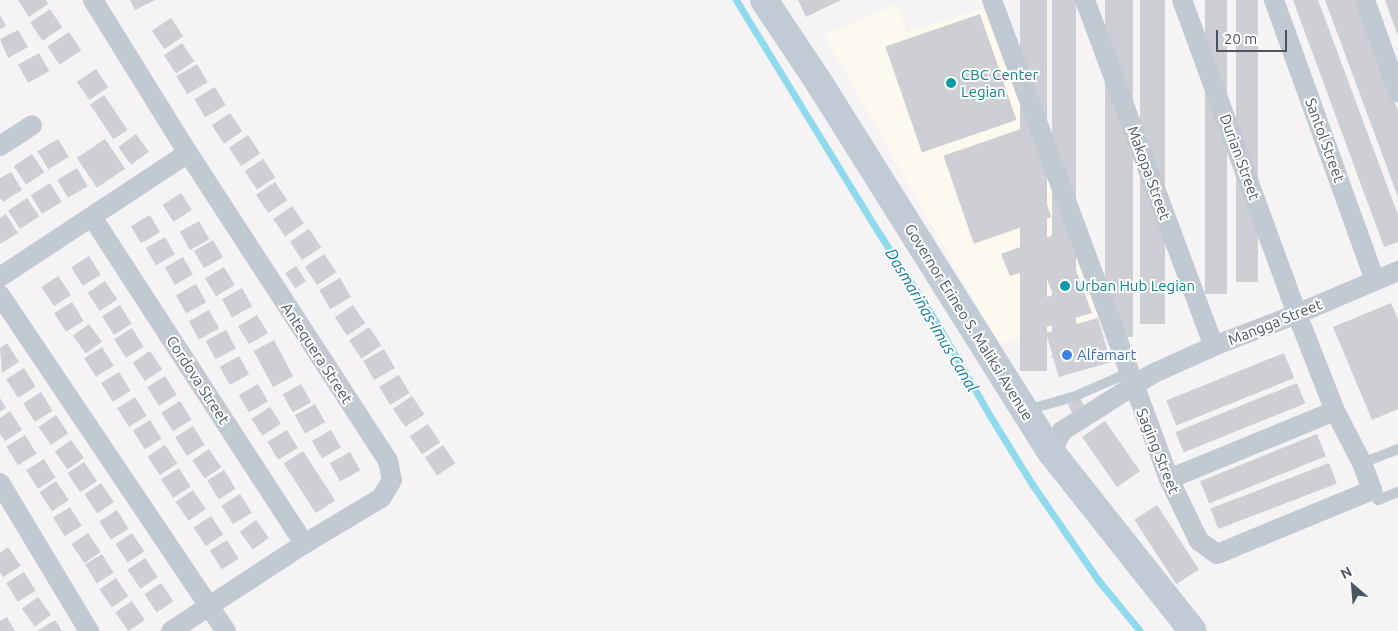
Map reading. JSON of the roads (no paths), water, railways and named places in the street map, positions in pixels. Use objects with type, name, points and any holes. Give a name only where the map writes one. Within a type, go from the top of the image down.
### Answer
[{"type":"main road","name":"Governor Erineo S. Maliksi Avenue","points":[[764,0],[823,90],[1051,452],[1193,631]]},
{"type":"street","name":"Antequera Street","points":[[93,0],[188,153],[388,461],[392,480],[381,498],[304,544],[171,631]]},
{"type":"street","name":"Saging Street","points":[[992,0],[1168,478],[1199,541],[1217,554],[1372,490]]},
{"type":"street","name":"Makopa Street","points":[[1085,0],[1214,346]]},
{"type":"street","name":"Durian Street","points":[[1182,0],[1297,314]]},
{"type":"street","name":"Santol Street","points":[[1274,0],[1375,280]]},
{"type":"street","points":[[1365,0],[1398,92]]},
{"type":"street","points":[[0,146],[32,125]]},
{"type":"street","points":[[0,277],[188,153]]},
{"type":"street","name":"Cordova Street","points":[[92,217],[304,544]]},
{"type":"street","name":"Mangga Street","points":[[1051,452],[1062,431],[1131,380],[1152,374],[1214,346],[1297,314],[1398,271]]},
{"type":"street","points":[[0,295],[226,631]]},
{"type":"street","points":[[1297,314],[1335,411],[1362,463],[1372,490]]},
{"type":"street","points":[[1168,478],[1335,411]]},
{"type":"street","points":[[0,483],[89,631]]},
{"type":"lane","name":"Mangga Street","points":[[1024,411],[1131,380]]},
{"type":"lane","points":[[1362,463],[1398,449]]},
{"type":"lane","points":[[1372,490],[1378,500],[1398,492]]},
{"type":"waterway","name":"Dasmariñas-Imus Canal","points":[[736,0],[877,230],[936,322],[1032,484],[1098,580],[1140,631]]},
{"type":"place","name":"CBC Center Legian","points":[[951,83]]},
{"type":"place","name":"Urban Hub Legian","points":[[1065,286]]},
{"type":"place","name":"Alfamart","points":[[1067,355]]}]
